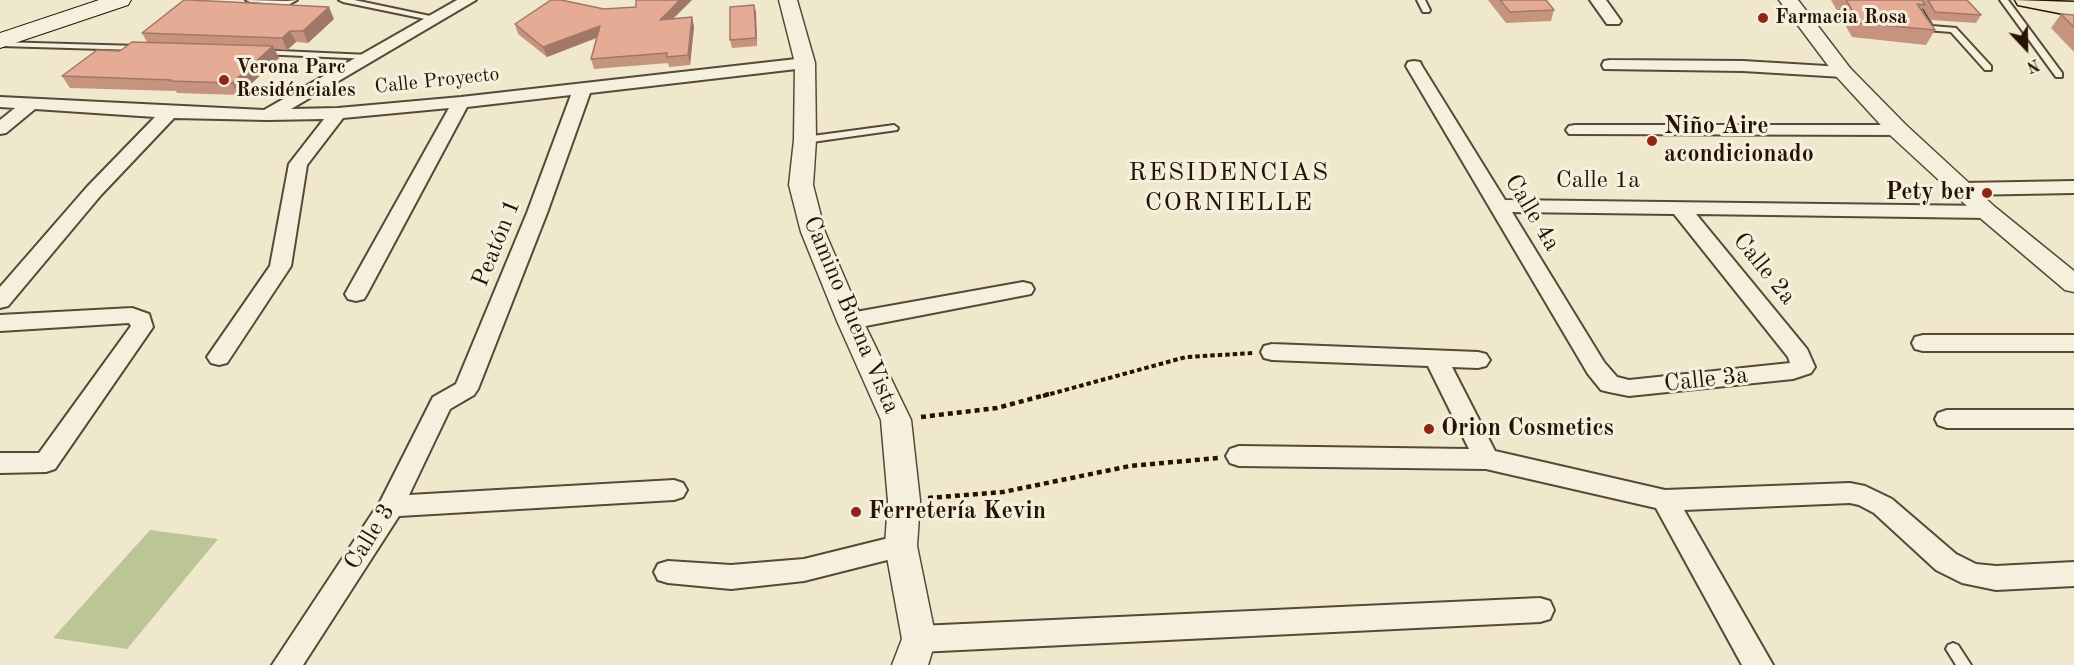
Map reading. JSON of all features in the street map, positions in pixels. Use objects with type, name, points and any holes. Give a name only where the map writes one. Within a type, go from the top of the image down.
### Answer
[{"type":"highway","points":[[2026,0],[2074,9]]},
{"type":"main road","points":[[0,43],[120,0]]},
{"type":"street","points":[[267,115],[468,0]]},
{"type":"street","name":"Camino Buena Vista","points":[[788,0],[804,63],[805,140],[801,185],[813,232],[850,321],[896,420],[904,501],[901,546],[914,652]]},
{"type":"street","points":[[1598,0],[1613,21]]},
{"type":"street","points":[[1788,0],[1843,72],[1898,130],[1987,212],[2074,284]]},
{"type":"street","name":"Calle Proyecto","points":[[0,102],[169,112],[267,115],[338,113],[461,102],[804,63]]},
{"type":"street","points":[[1610,65],[1724,65],[1843,72]]},
{"type":"street","name":"Calle 4a","points":[[1414,66],[1596,368],[1609,384]]},
{"type":"street","name":"Peatón 1","points":[[441,403],[466,389],[537,213],[583,87]]},
{"type":"street","points":[[356,294],[461,102]]},
{"type":"street","points":[[0,129],[32,103]]},
{"type":"street","points":[[0,301],[94,191],[169,112]]},
{"type":"street","points":[[219,357],[280,266],[298,164],[338,113]]},
{"type":"street","points":[[1575,130],[1898,130]]},
{"type":"street","points":[[1963,189],[2074,187]]},
{"type":"street","name":"Calle 1a","points":[[1498,206],[1987,212]]},
{"type":"street","name":"Calle 2a","points":[[1679,207],[1799,356],[1803,367]]},
{"type":"street","points":[[850,321],[1023,289]]},
{"type":"street","points":[[0,323],[132,315],[141,319],[142,327],[46,462],[0,463]]},
{"type":"street","points":[[1923,343],[2074,343]]},
{"type":"street","points":[[1272,352],[1478,360]]},
{"type":"street","points":[[1437,360],[1486,459]]},
{"type":"street","name":"Calle 3a","points":[[1609,384],[1629,388],[1793,371],[1803,367]]},
{"type":"street","name":"Calle 3","points":[[287,665],[391,506],[441,403]]},
{"type":"street","points":[[1947,419],[2074,419]]},
{"type":"street","points":[[1239,456],[1486,459],[1665,500],[1808,494],[1865,496],[1883,506],[1946,562],[1972,575],[1996,578],[2074,574]]},
{"type":"street","points":[[391,506],[674,490]]},
{"type":"street","points":[[1665,500],[1758,665]]},
{"type":"street","points":[[668,572],[731,577],[804,570],[901,546]]},
{"type":"street","points":[[914,652],[1540,610]]},
{"type":"lane","points":[[250,0],[288,3],[293,0]]},
{"type":"lane","points":[[343,0],[435,19]]},
{"type":"lane","points":[[1421,0],[1426,10]]},
{"type":"lane","points":[[1912,0],[1929,28],[1953,30],[1988,68]]},
{"type":"lane","points":[[2004,0],[2059,75]]},
{"type":"lane","points":[[0,43],[148,48]]},
{"type":"lane","points":[[254,52],[369,57]]},
{"type":"lane","points":[[805,140],[894,128]]},
{"type":"lane","points":[[1953,649],[1964,665]]},
{"type":"path","points":[[896,420],[997,408],[1186,357],[1272,352]]},
{"type":"path","points":[[904,501],[1003,492],[1131,466],[1239,456]]},
{"type":"green space","points":[[150,530],[218,539],[127,649],[53,638]]},
{"type":"building","points":[[184,0],[329,7],[303,31],[290,31],[282,38],[142,33]]},
{"type":"building","points":[[551,0],[604,9],[636,7],[636,0],[680,0],[660,20],[692,17],[688,55],[667,57],[667,53],[591,59],[600,26],[543,47],[515,24]]},
{"type":"building","points":[[1500,0],[1546,0],[1554,10],[1510,12]]},
{"type":"building","points":[[1846,0],[1922,0],[1925,5],[1917,4],[1935,30],[1860,23]]},
{"type":"building","points":[[1928,0],[1967,0],[1981,15],[1935,12]]},
{"type":"building","points":[[754,5],[756,38],[730,40],[730,7]]},
{"type":"building","points":[[2061,14],[2074,15],[2074,27]]},
{"type":"building","points":[[132,42],[273,46],[232,83],[62,76],[97,50],[120,51]]},
{"type":"place","name":"Farmacia Rosa","points":[[1763,18]]},
{"type":"place","name":"Verona Parc Residénciales","points":[[224,80]]},
{"type":"place","name":"Niño Aire acondicionado","points":[[1652,141]]},
{"type":"place","name":"Pety ber","points":[[1987,193]]},
{"type":"place","name":"Orion Cosmetics","points":[[1429,429]]},
{"type":"place","name":"Ferretería Kevin","points":[[856,512]]},
{"type":"district","name":"RESIDENCIAS CORNIELLE","points":[[1229,188]]}]
